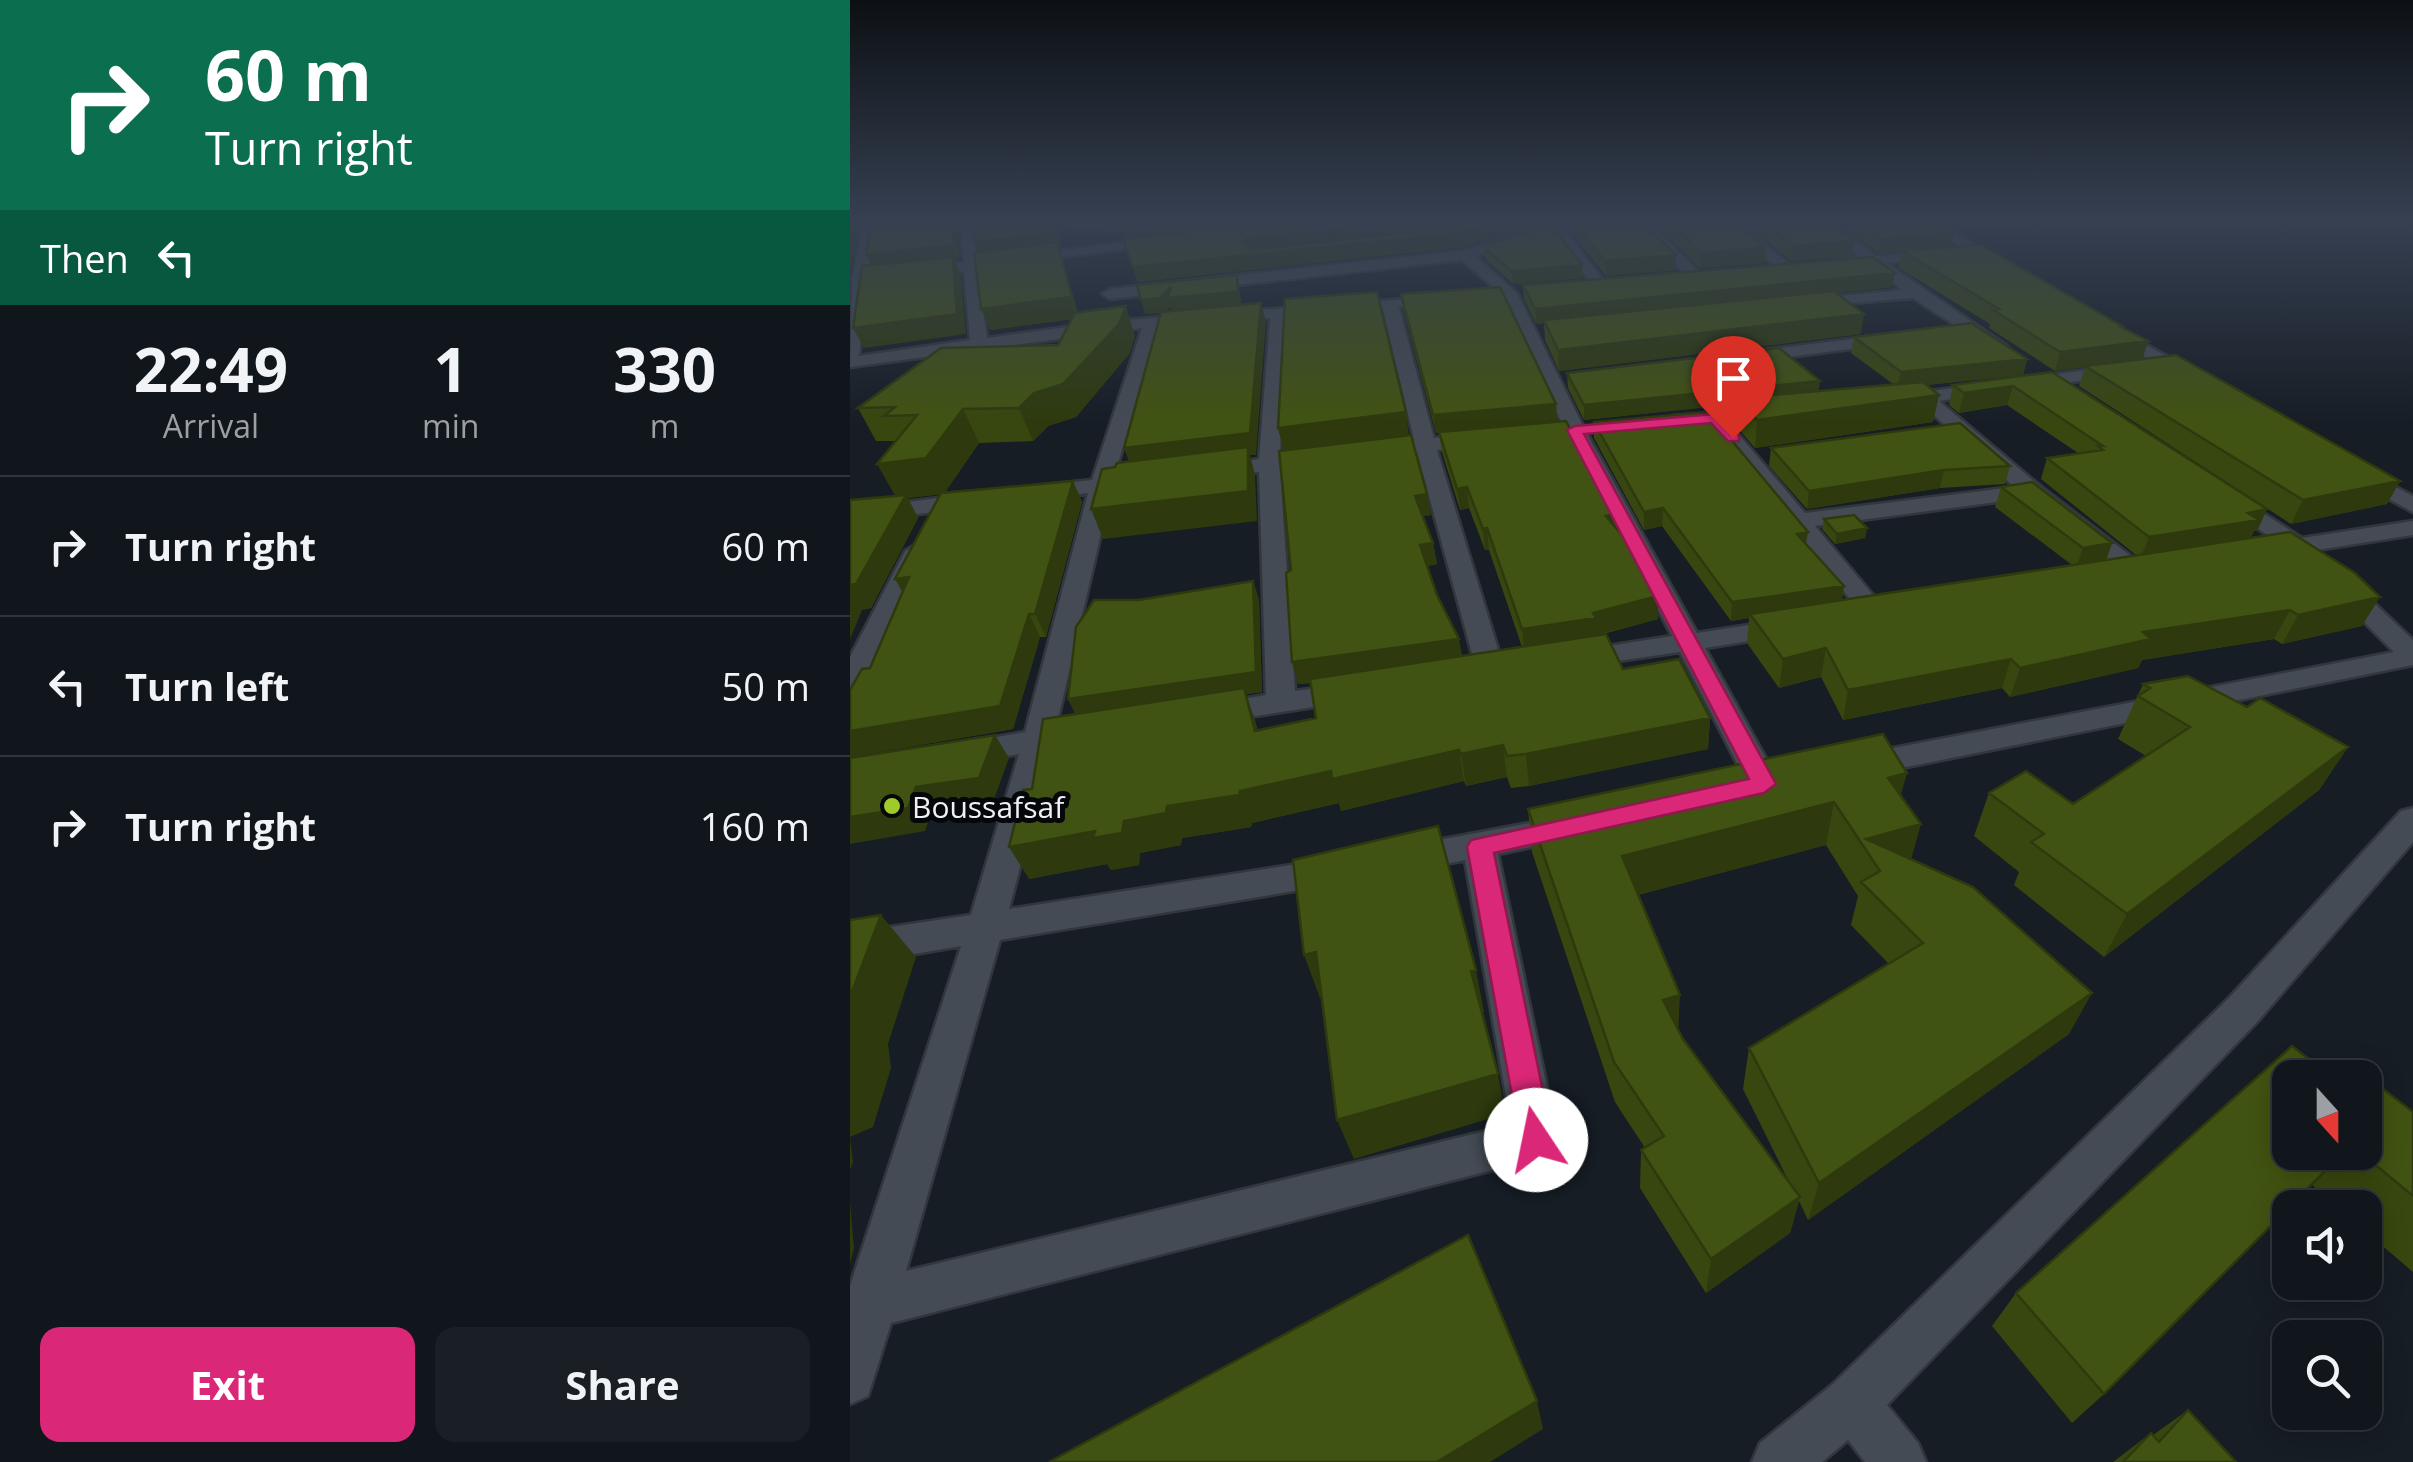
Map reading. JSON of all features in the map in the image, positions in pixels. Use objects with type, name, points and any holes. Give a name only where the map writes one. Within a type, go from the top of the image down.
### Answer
[{"type":"street","points":[[858,286],[850,359],[1111,326],[1470,296]]},
{"type":"street","points":[[972,286],[979,343]]},
{"type":"street","points":[[1105,286],[1110,294],[1111,326]]},
{"type":"street","points":[[1110,294],[1182,286]]},
{"type":"street","points":[[1509,286],[1518,292],[1530,333],[1561,380],[1574,430],[1764,784]]},
{"type":"street","points":[[1908,286],[2080,399]]},
{"type":"street","points":[[1489,295],[1518,292]]},
{"type":"street","points":[[1781,307],[1916,293]]},
{"type":"street","points":[[1390,304],[1481,673],[1884,611],[1798,521],[1761,457],[1715,419]]},
{"type":"street","points":[[1278,312],[1269,464],[1281,702]]},
{"type":"street","points":[[2091,318],[2205,385]]},
{"type":"street","points":[[850,1378],[861,1306],[985,929],[1038,741],[1101,486],[1152,322]]},
{"type":"street","points":[[1935,334],[1973,329]]},
{"type":"street","points":[[1530,333],[1549,331]]},
{"type":"street","points":[[1724,360],[1916,336]]},
{"type":"street","points":[[1887,402],[2171,365]]},
{"type":"street","points":[[1925,398],[2032,492],[2136,572]]},
{"type":"street","points":[[1645,424],[1792,411]]},
{"type":"street","points":[[1924,434],[1962,429]]},
{"type":"street","points":[[1194,474],[1500,437]]},
{"type":"street","points":[[2344,465],[2413,505]]},
{"type":"street","points":[[850,516],[1157,478]]},
{"type":"street","points":[[2205,482],[2299,544],[2413,656]]},
{"type":"street","points":[[1798,521],[2032,492]]},
{"type":"street","points":[[850,684],[942,504]]},
{"type":"street","points":[[2245,554],[2413,528]]},
{"type":"street","points":[[2098,578],[2172,566]]},
{"type":"street","points":[[1726,792],[2413,656]]},
{"type":"street","points":[[1188,717],[1376,688]]},
{"type":"street","points":[[944,755],[1094,732]]},
{"type":"street","points":[[1779,1462],[1852,1402],[2243,1010],[2413,820]]},
{"type":"street","points":[[850,949],[1480,847],[1594,822]]},
{"type":"street","points":[[861,1306],[1536,1140],[1480,847]]},
{"type":"street","points":[[1852,1402],[1899,1462]]},
{"type":"building","points":[[859,286],[955,286],[957,314],[853,328]]},
{"type":"building","points":[[978,286],[1069,286],[1072,297],[981,309]]},
{"type":"building","points":[[1137,286],[1238,286],[1238,292],[1167,298],[1171,287],[1160,298],[1141,300]]},
{"type":"building","points":[[1524,286],[1763,286],[1535,309]]},
{"type":"building","points":[[1961,286],[2053,286],[2148,341],[2060,352],[1993,310],[1999,309]]},
{"type":"building","points":[[1500,287],[1556,404],[1433,415],[1401,294]]},
{"type":"building","points":[[1834,291],[1864,314],[1558,350],[1544,320]]},
{"type":"building","points":[[1377,292],[1406,412],[1278,428],[1285,299]]},
{"type":"building","points":[[1261,303],[1250,433],[1124,448],[1161,312]]},
{"type":"building","points":[[1126,306],[1119,324],[1063,384],[1034,393],[1019,408],[963,409],[926,458],[877,464],[917,415],[884,416],[895,407],[858,408],[941,348],[1058,345],[1075,313]]},
{"type":"building","points":[[1971,323],[2027,359],[1901,372],[1854,337]]},
{"type":"building","points":[[1779,348],[1820,381],[1584,405],[1567,373]]},
{"type":"building","points":[[2176,355],[2400,481],[2303,500],[2085,366]]},
{"type":"building","points":[[2052,372],[2267,509],[2248,513],[2259,520],[2149,537],[2047,458],[2103,450],[2098,446],[2103,446],[2013,386],[1964,393],[1953,385]]},
{"type":"building","points":[[1923,382],[1939,395],[1757,420],[1737,398]]},
{"type":"building","points":[[1708,412],[1808,532],[1797,534],[1844,586],[1732,602],[1663,508],[1644,512],[1594,422]]},
{"type":"building","points":[[1566,421],[1615,514],[1606,516],[1633,548],[1658,596],[1593,613],[1596,618],[1522,629],[1487,528],[1483,529],[1467,487],[1457,489],[1439,432]]},
{"type":"building","points":[[1960,423],[2010,466],[1944,470],[1809,491],[1771,448]]},
{"type":"building","points":[[1411,435],[1427,494],[1415,496],[1433,543],[1420,545],[1437,595],[1459,639],[1292,662],[1286,573],[1291,570],[1279,451]]},
{"type":"building","points":[[1248,447],[1248,491],[1091,509],[1102,469],[1117,463]]},
{"type":"building","points":[[1073,481],[1035,614],[1029,614],[1000,706],[850,731],[850,690],[862,669],[870,668],[909,577],[895,579],[941,493]]},
{"type":"building","points":[[2032,482],[2112,543],[2083,548],[2001,487]]},
{"type":"building","points":[[906,495],[856,584],[850,585],[850,500]]},
{"type":"building","points":[[1854,515],[1867,528],[1837,534],[1824,519]]},
{"type":"building","points":[[2290,532],[2355,573],[2380,597],[2298,615],[2290,610],[2143,632],[2151,639],[2020,668],[2011,659],[1848,690],[1826,648],[1783,659],[1750,614]]},
{"type":"building","points":[[1253,581],[1256,672],[1068,699],[1076,627],[1094,600],[1139,600]]},
{"type":"building","points":[[1606,634],[1623,669],[1679,659],[1710,718],[1526,754],[1507,756],[1503,745],[1461,754],[1459,750],[1332,779],[1331,771],[1240,791],[1239,795],[1167,806],[1166,813],[1124,821],[1122,833],[1093,838],[1095,831],[1009,847],[1023,790],[1032,789],[1043,719],[1244,688],[1255,731],[1316,718],[1310,679]]},
{"type":"building","points":[[2188,676],[2247,707],[2260,698],[2348,747],[2127,914],[2031,842],[2044,834],[1989,793],[2026,771],[2073,804],[2190,727],[2138,696],[2150,688],[2143,684]]},
{"type":"building","points":[[1883,734],[1907,773],[1888,778],[1921,824],[1866,839],[1973,887],[2092,993],[1819,1183],[1749,1048],[1923,943],[1861,882],[1880,871],[1834,802],[1622,856],[1680,995],[1663,1000],[1683,1039],[1800,1197],[1711,1259],[1641,1150],[1664,1136],[1614,1062],[1528,809]]},
{"type":"building","points":[[995,735],[979,778],[916,787],[908,808],[850,817],[850,758]]},
{"type":"building","points":[[1438,826],[1476,970],[1471,971],[1498,1074],[1337,1120],[1316,952],[1304,955],[1293,860]]},
{"type":"building","points":[[881,915],[850,997],[850,920]]},
{"type":"building","points":[[2292,1046],[2310,1060],[2276,1060]]},
{"type":"building","points":[[2272,1064],[2272,1170],[2326,1170],[2306,1190],[2272,1190],[2272,1225],[2104,1394],[2016,1293]]},
{"type":"building","points":[[2382,1088],[2413,1112],[2413,1196],[2382,1170]]},
{"type":"building","points":[[1468,1235],[1537,1401],[1437,1462],[1049,1462]]},
{"type":"building","points":[[2188,1410],[2236,1462],[2123,1462],[2151,1433],[2159,1442]]},
{"type":"place","name":"Boussafsaf","points":[[892,806]]},
{"type":"route","points":[[1536,1140],[1480,847],[1764,784],[1575,430],[1715,419],[1733,438]]}]
